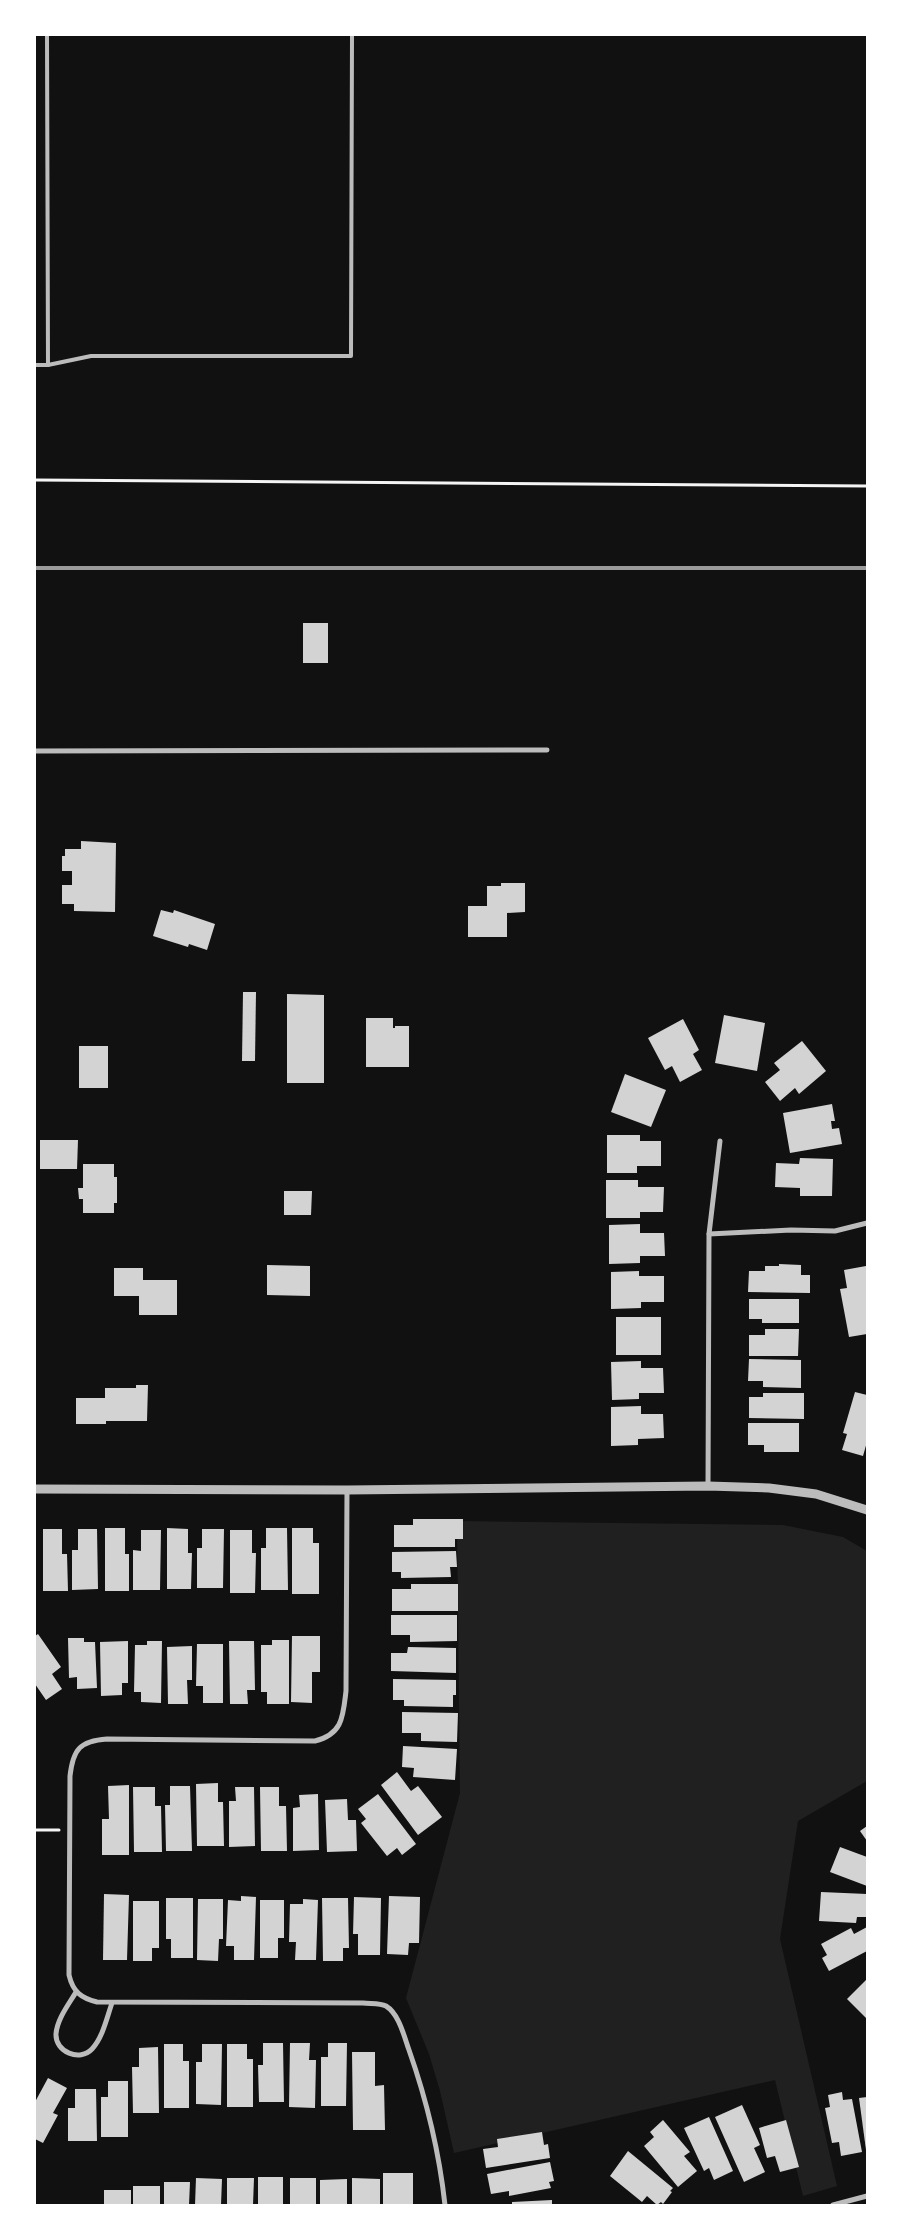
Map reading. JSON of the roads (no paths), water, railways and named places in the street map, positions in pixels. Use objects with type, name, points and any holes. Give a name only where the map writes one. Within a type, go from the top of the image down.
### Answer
[{"type":"street","points":[[35,751],[547,750]]},
{"type":"street","points":[[708,1486],[709,1234],[720,1141]]},
{"type":"street","points":[[709,1234],[835,1231],[867,1223]]},
{"type":"street","points":[[35,1489],[347,1490],[708,1486],[770,1488],[816,1494],[867,1510]]},
{"type":"street","points":[[347,1490],[346,1691],[341,1723],[328,1738],[315,1741],[106,1739],[85,1743],[74,1755],[71,1764],[69,1970],[71,1983],[76,1992],[84,1998],[112,2003],[376,2004],[386,2006],[395,2016],[426,2098],[438,2152],[445,2205]]},
{"type":"street","points":[[76,1992],[57,2027],[56,2037],[61,2048],[73,2054],[79,2055],[92,2048],[98,2041],[112,2003]]},
{"type":"street","points":[[832,2205],[848,2203],[867,2196]]},
{"type":"lane","points":[[47,35],[48,365]]},
{"type":"lane","points":[[35,365],[48,365],[91,356],[351,356],[352,35]]},
{"type":"railway","points":[[35,568],[867,568]]}]
